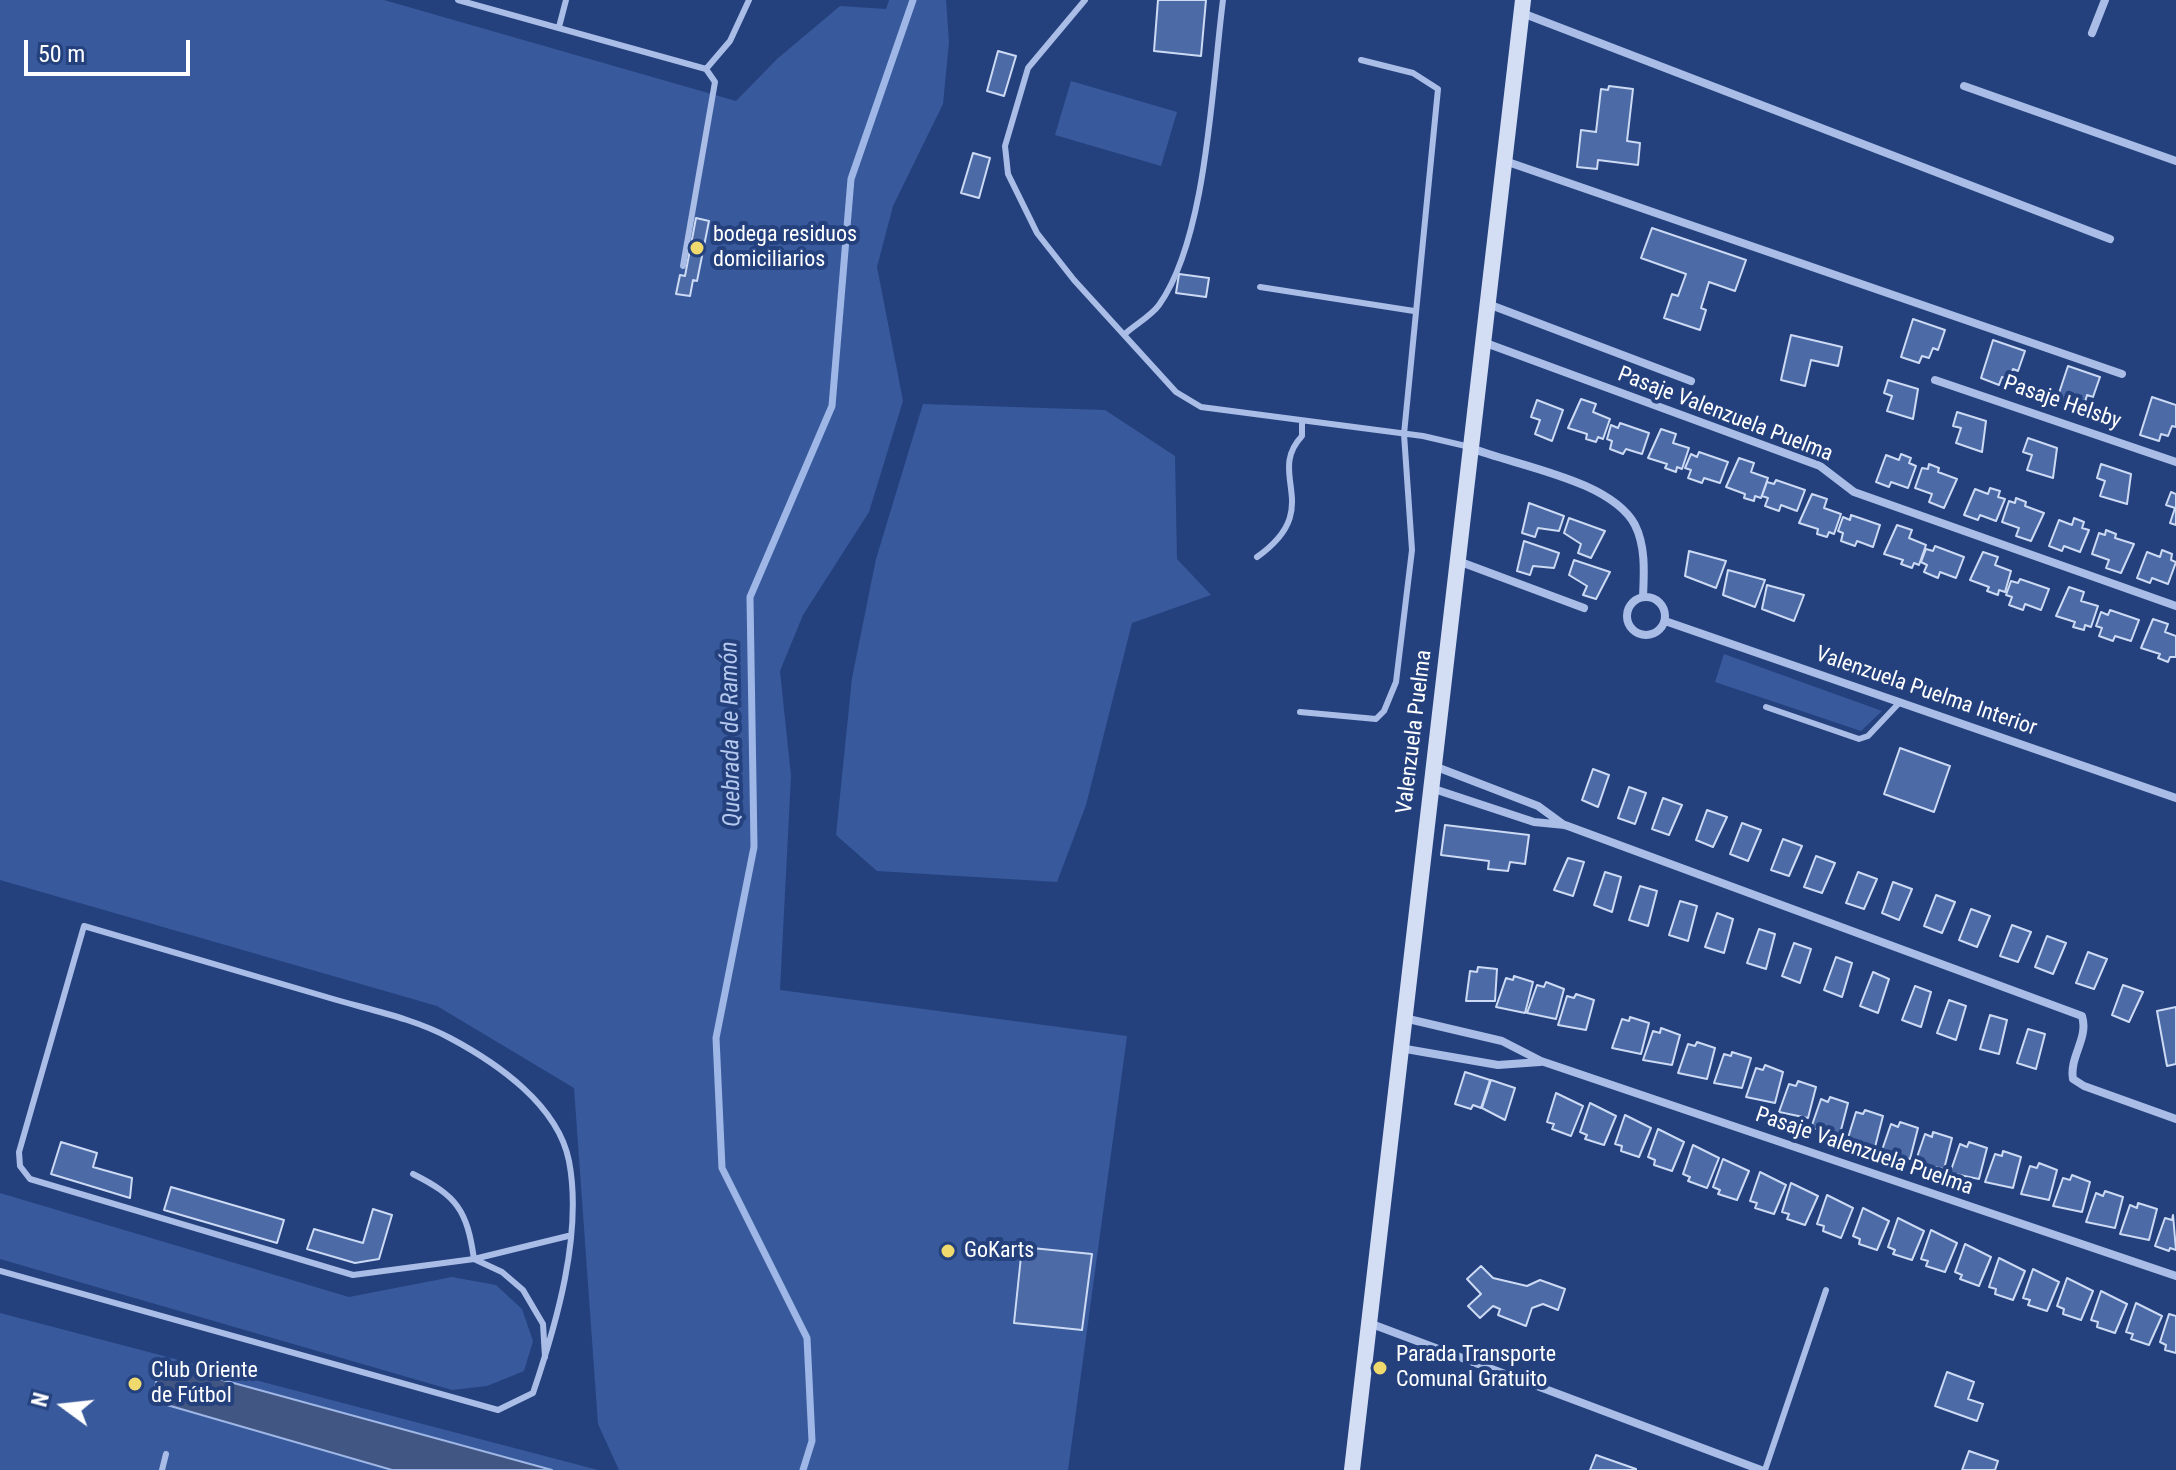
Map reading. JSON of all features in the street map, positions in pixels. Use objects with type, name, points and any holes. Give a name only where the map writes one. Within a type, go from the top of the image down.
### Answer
[{"type":"street","points":[[2092,33],[2105,0]]},
{"type":"street","points":[[1522,6],[2110,239]]},
{"type":"street","name":"Valenzuela Puelma","points":[[1352,1470],[1522,6]]},
{"type":"street","points":[[1964,86],[2176,161]]},
{"type":"street","points":[[1504,161],[2122,374]]},
{"type":"street","name":"Pasaje Valenzuela Puelma","points":[[1488,304],[1691,381]]},
{"type":"street","name":"Pasaje Valenzuela Puelma","points":[[1483,342],[1820,466],[1854,492],[2176,606]]},
{"type":"street","name":"Pasaje Helsby","points":[[1935,380],[2176,462]]},
{"type":"street","points":[[1471,447],[1578,484],[1619,502],[1636,526],[1643,551],[1643,597],[1628,610],[1634,631],[1652,635],[1665,621]]},
{"type":"street","points":[[1458,561],[1584,608]]},
{"type":"street","name":"Valenzuela Puelma Interior","points":[[1643,597],[1660,603],[1665,621],[2176,798]]},
{"type":"street","points":[[1434,766],[1538,806],[1565,825]]},
{"type":"street","points":[[1431,788],[1534,822],[1565,825],[2082,1016],[2084,1031],[2071,1068],[2073,1079],[2084,1086],[2176,1119]]},
{"type":"street","name":"Pasaje Valenzuela Puelma","points":[[1404,1018],[1502,1041],[1541,1061],[2176,1276]]},
{"type":"street","name":"Pasaje Valenzuela Puelma","points":[[1400,1048],[1498,1065],[1541,1061]]},
{"type":"street","points":[[1369,1323],[1763,1470]]},
{"type":"lane","points":[[458,0],[706,69],[715,82],[683,266]]},
{"type":"lane","points":[[559,27],[566,0]]},
{"type":"lane","points":[[706,69],[730,41],[749,0]]},
{"type":"lane","points":[[1085,0],[1028,68],[1005,146],[1008,174],[1037,233],[1074,280],[1126,333],[1176,392],[1201,407],[1404,434],[1471,447]]},
{"type":"lane","points":[[1126,333],[1158,306],[1184,255],[1196,208],[1223,0]]},
{"type":"lane","points":[[1300,712],[1376,719],[1384,711],[1396,682],[1412,550],[1404,434],[1438,89],[1429,80],[1413,73],[1361,60]]},
{"type":"lane","points":[[1260,287],[1414,311]]},
{"type":"lane","points":[[1257,557],[1279,541],[1289,522],[1293,506],[1288,460],[1292,447],[1302,436],[1302,422]]},
{"type":"lane","points":[[1766,707],[1859,739],[1868,736],[1900,702]]},
{"type":"lane","points":[[0,1271],[498,1410],[533,1393],[557,1321],[568,1236],[569,1160],[560,1135],[547,1114],[523,1089],[481,1057],[416,1023],[84,926],[19,1152],[20,1166],[30,1179],[353,1275],[474,1259],[568,1236]]},
{"type":"lane","points":[[413,1174],[449,1195],[460,1207],[469,1225],[474,1259]]},
{"type":"lane","points":[[474,1259],[502,1272],[523,1290],[543,1324],[545,1357]]},
{"type":"lane","points":[[1763,1470],[1826,1290]]},
{"type":"lane","points":[[162,1470],[166,1454]]},
{"type":"shaded area","points":[[0,0],[384,0],[736,101],[777,59],[840,6],[886,9],[889,0],[946,0],[949,42],[943,104],[893,206],[877,267],[903,401],[869,512],[803,615],[780,671],[791,776],[780,990],[1127,1036],[1068,1470],[619,1470],[598,1424],[574,1088],[437,1006],[0,880]]},
{"type":"shaded area","points":[[1071,81],[1177,112],[1161,166],[1055,135]]},
{"type":"shaded area","points":[[923,404],[1105,410],[1175,456],[1177,559],[1211,595],[1132,623],[1086,805],[1057,882],[877,871],[836,835],[852,678],[876,559]]},
{"type":"shaded area","points":[[1724,654],[1882,711],[1861,731],[1715,682]]},
{"type":"shaded area","points":[[0,1193],[349,1297],[452,1277],[496,1285],[522,1309],[533,1341],[524,1371],[487,1386],[452,1390],[0,1259]]},
{"type":"shaded area","name":"Club Oriente de Fútbol","points":[[0,1313],[598,1470],[0,1470]]},
{"type":"shaded area","points":[[175,1367],[552,1470],[392,1470],[167,1405],[155,1392],[156,1382],[162,1372]]},
{"type":"building","points":[[1158,0],[1206,0],[1201,56],[1154,51]]},
{"type":"building","points":[[998,51],[1016,56],[1004,96],[987,91]]},
{"type":"building","points":[[1609,86],[1633,89],[1627,141],[1640,143],[1638,165],[1598,160],[1597,169],[1577,167],[1581,130],[1596,132],[1601,89],[1608,90]]},
{"type":"building","points":[[973,153],[990,158],[979,198],[961,193]]},
{"type":"building","name":"bodega residuos domiciliarios","points":[[696,218],[709,221],[697,281],[693,280],[690,296],[676,294],[680,275],[685,276]]},
{"type":"building","points":[[1652,228],[1746,260],[1735,291],[1709,282],[1701,308],[1706,310],[1700,330],[1664,318],[1672,294],[1678,296],[1686,274],[1641,258]]},
{"type":"building","points":[[1179,274],[1209,278],[1206,297],[1176,293]]},
{"type":"building","points":[[1913,319],[1945,330],[1938,350],[1933,348],[1929,358],[1922,356],[1919,363],[1901,357]]},
{"type":"building","points":[[1791,335],[1842,347],[1838,366],[1811,360],[1805,386],[1781,380]]},
{"type":"building","points":[[1993,340],[2025,351],[2018,371],[2013,369],[2009,380],[2002,377],[1999,385],[1981,378]]},
{"type":"building","points":[[2068,366],[2100,377],[2093,397],[2087,395],[2084,406],[2076,403],[2074,411],[2055,405]]},
{"type":"building","points":[[1888,380],[1918,389],[1913,419],[1887,411],[1892,396],[1884,393]]},
{"type":"building","points":[[2152,397],[2176,405],[2176,427],[2172,426],[2168,436],[2161,434],[2159,441],[2140,435]]},
{"type":"building","points":[[1581,399],[1596,404],[1593,412],[1610,419],[1603,439],[1598,437],[1596,442],[1586,439],[1587,434],[1568,428]]},
{"type":"building","points":[[1537,400],[1563,410],[1552,441],[1535,434],[1540,420],[1531,417]]},
{"type":"building","points":[[1957,412],[1986,421],[1982,452],[1956,443],[1961,428],[1953,426]]},
{"type":"building","points":[[1620,423],[1649,433],[1642,454],[1626,449],[1623,454],[1610,449],[1612,441],[1607,439],[1611,425],[1618,428]]},
{"type":"building","points":[[1661,429],[1676,434],[1673,443],[1689,448],[1682,469],[1677,467],[1676,472],[1665,468],[1667,464],[1648,458]]},
{"type":"building","points":[[2028,438],[2057,448],[2053,478],[2027,470],[2032,455],[2023,452]]},
{"type":"building","points":[[1699,452],[1728,462],[1720,483],[1704,478],[1702,483],[1688,478],[1691,470],[1685,468],[1691,454],[1697,457]]},
{"type":"building","points":[[1901,454],[1911,458],[1909,463],[1916,466],[1908,488],[1891,482],[1889,487],[1876,482],[1886,455],[1899,460]]},
{"type":"building","points":[[1739,458],[1754,463],[1751,472],[1768,478],[1761,498],[1755,496],[1754,501],[1744,498],[1745,494],[1726,487]]},
{"type":"building","points":[[1929,464],[1939,468],[1938,472],[1957,479],[1944,508],[1929,502],[1932,494],[1915,488],[1922,468],[1928,469]]},
{"type":"building","points":[[2101,464],[2131,474],[2127,504],[2100,496],[2105,481],[2097,478]]},
{"type":"building","points":[[1776,480],[1805,490],[1797,511],[1781,505],[1779,511],[1765,506],[1768,498],[1762,496],[1767,482],[1774,484]]},
{"type":"building","points":[[1990,488],[2000,491],[1998,497],[2005,499],[1996,521],[1980,515],[1978,520],[1964,515],[1975,489],[1988,494]]},
{"type":"building","points":[[2171,492],[2176,494],[2176,525],[2170,523],[2175,508],[2166,505]]},
{"type":"building","points":[[1812,494],[1827,499],[1824,508],[1841,514],[1834,534],[1829,532],[1827,537],[1817,534],[1818,529],[1799,523]]},
{"type":"building","points":[[2016,498],[2026,502],[2025,506],[2044,513],[2031,541],[2016,536],[2019,528],[2002,522],[2009,501],[2015,503]]},
{"type":"building","points":[[1529,503],[1564,516],[1559,531],[1538,528],[1535,537],[1522,533]]},
{"type":"building","points":[[1851,515],[1880,525],[1873,547],[1857,541],[1855,546],[1841,541],[1843,533],[1838,531],[1843,517],[1850,520]]},
{"type":"building","points":[[1569,518],[1605,531],[1591,558],[1578,553],[1581,544],[1564,533]]},
{"type":"building","points":[[2074,518],[2084,522],[2082,528],[2089,530],[2080,552],[2064,546],[2062,551],[2049,546],[2059,520],[2072,525]]},
{"type":"building","points":[[1897,525],[1912,530],[1909,538],[1926,545],[1919,565],[1914,563],[1912,568],[1901,564],[1903,560],[1884,554]]},
{"type":"building","points":[[2106,530],[2116,534],[2115,538],[2134,544],[2121,573],[2106,568],[2109,560],[2092,554],[2099,533],[2105,535]]},
{"type":"building","points":[[1524,541],[1559,553],[1554,568],[1533,566],[1530,575],[1517,571]]},
{"type":"building","points":[[1935,546],[1964,557],[1956,578],[1940,572],[1938,578],[1924,572],[1927,565],[1921,562],[1926,549],[1933,551]]},
{"type":"building","points":[[2162,550],[2172,554],[2171,560],[2176,562],[2168,584],[2152,578],[2150,583],[2137,578],[2147,552],[2160,557]]},
{"type":"building","points":[[1689,551],[1726,561],[1716,588],[1685,576]]},
{"type":"building","points":[[1983,552],[1998,557],[1995,565],[2011,571],[2005,592],[1999,590],[1998,595],[1987,591],[1989,587],[1970,580]]},
{"type":"building","points":[[1574,560],[1610,572],[1596,599],[1583,595],[1587,586],[1569,575]]},
{"type":"building","points":[[1728,570],[1765,580],[1755,607],[1723,595]]},
{"type":"building","points":[[2020,579],[2049,589],[2041,610],[2025,604],[2023,610],[2009,605],[2012,597],[2006,595],[2011,581],[2018,583]]},
{"type":"building","points":[[1767,585],[1804,595],[1794,621],[1762,609]]},
{"type":"building","points":[[2069,587],[2084,592],[2081,601],[2098,606],[2091,627],[2085,625],[2084,630],[2073,627],[2075,622],[2056,616]]},
{"type":"building","points":[[2110,610],[2139,620],[2131,641],[2115,636],[2113,641],[2099,636],[2102,628],[2096,626],[2101,612],[2108,615]]},
{"type":"building","points":[[2153,619],[2168,624],[2165,632],[2176,636],[2176,657],[2170,657],[2168,662],[2158,658],[2160,654],[2141,648]]},
{"type":"building","points":[[1900,748],[1950,766],[1934,812],[1884,794]]},
{"type":"building","points":[[1593,769],[1609,775],[1598,807],[1582,800]]},
{"type":"building","points":[[1629,787],[1646,793],[1635,824],[1618,818]]},
{"type":"building","points":[[1663,798],[1682,805],[1669,835],[1652,829]]},
{"type":"building","points":[[1707,810],[1727,817],[1713,847],[1696,840]]},
{"type":"building","points":[[1742,823],[1761,830],[1748,861],[1730,854]]},
{"type":"building","points":[[1445,825],[1529,835],[1525,864],[1510,862],[1508,871],[1488,869],[1489,861],[1441,855]]},
{"type":"building","points":[[1783,839],[1802,846],[1789,876],[1771,870]]},
{"type":"building","points":[[1816,856],[1835,863],[1822,893],[1804,887]]},
{"type":"building","points":[[1568,858],[1584,862],[1573,896],[1554,890]]},
{"type":"building","points":[[1605,872],[1621,877],[1612,912],[1594,905]]},
{"type":"building","points":[[1858,872],[1877,879],[1864,909],[1846,903]]},
{"type":"building","points":[[1893,882],[1912,889],[1899,920],[1882,913]]},
{"type":"building","points":[[1640,886],[1657,891],[1648,926],[1629,920]]},
{"type":"building","points":[[1936,895],[1955,902],[1942,933],[1924,926]]},
{"type":"building","points":[[1680,901],[1697,906],[1688,941],[1669,935]]},
{"type":"building","points":[[1971,909],[1990,916],[1977,947],[1959,940]]},
{"type":"building","points":[[1717,913],[1733,919],[1724,953],[1705,947]]},
{"type":"building","points":[[2012,925],[2031,932],[2018,962],[2000,956]]},
{"type":"building","points":[[1759,929],[1775,934],[1766,969],[1747,963]]},
{"type":"building","points":[[2047,936],[2066,943],[2053,974],[2035,967]]},
{"type":"building","points":[[1794,943],[1811,949],[1800,983],[1782,976]]},
{"type":"building","points":[[2088,952],[2107,959],[2094,989],[2076,983]]},
{"type":"building","points":[[1836,957],[1852,963],[1842,997],[1824,990]]},
{"type":"building","points":[[1478,967],[1497,969],[1495,1001],[1466,1001],[1470,971],[1477,972]]},
{"type":"building","points":[[1873,972],[1889,979],[1878,1013],[1860,1006]]},
{"type":"building","points":[[1514,976],[1533,982],[1525,1013],[1496,1007],[1506,978],[1513,980]]},
{"type":"building","points":[[1546,982],[1564,989],[1556,1019],[1527,1013],[1537,985],[1544,987]]},
{"type":"building","points":[[2123,985],[2143,992],[2129,1022],[2112,1015]]},
{"type":"building","points":[[1915,986],[1931,992],[1921,1027],[1902,1020]]},
{"type":"building","points":[[1576,994],[1594,1000],[1586,1030],[1558,1025],[1567,996],[1574,998]]},
{"type":"building","points":[[1949,1000],[1966,1006],[1956,1040],[1937,1033]]},
{"type":"building","points":[[2176,1007],[2176,1064],[2167,1066],[2157,1011]]},
{"type":"building","points":[[1990,1015],[2007,1020],[1999,1054],[1980,1049]]},
{"type":"building","points":[[1630,1017],[1649,1023],[1641,1054],[1612,1048],[1622,1019],[1629,1021]]},
{"type":"building","points":[[1661,1028],[1680,1035],[1672,1065],[1643,1060],[1653,1031],[1660,1033]]},
{"type":"building","points":[[2028,1029],[2045,1034],[2036,1069],[2017,1063]]},
{"type":"building","points":[[1697,1042],[1715,1048],[1707,1079],[1678,1073],[1688,1044],[1695,1046]]},
{"type":"building","points":[[1732,1052],[1751,1058],[1742,1088],[1714,1083],[1724,1054],[1731,1056]]},
{"type":"building","points":[[1765,1065],[1783,1072],[1775,1103],[1746,1097],[1756,1068],[1763,1070]]},
{"type":"building","points":[[1465,1072],[1490,1080],[1481,1108],[1473,1105],[1471,1109],[1455,1104]]},
{"type":"building","points":[[1491,1080],[1515,1088],[1505,1120],[1482,1108]]},
{"type":"building","points":[[1798,1081],[1816,1087],[1808,1118],[1779,1112],[1789,1084],[1796,1086]]},
{"type":"building","points":[[1556,1093],[1583,1106],[1571,1136],[1552,1129],[1554,1124],[1547,1122]]},
{"type":"building","points":[[1830,1097],[1848,1103],[1840,1134],[1811,1128],[1821,1099],[1828,1102]]},
{"type":"building","points":[[1590,1103],[1616,1116],[1604,1145],[1585,1139],[1587,1135],[1580,1132]]},
{"type":"building","points":[[1865,1110],[1883,1116],[1875,1147],[1847,1141],[1856,1112],[1863,1114]]},
{"type":"building","points":[[1625,1115],[1651,1128],[1639,1157],[1621,1151],[1622,1146],[1615,1144]]},
{"type":"building","points":[[1900,1122],[1918,1128],[1910,1159],[1881,1153],[1891,1124],[1898,1127]]},
{"type":"building","points":[[1658,1129],[1684,1142],[1672,1171],[1654,1165],[1655,1160],[1648,1157]]},
{"type":"building","points":[[1933,1132],[1952,1138],[1944,1169],[1915,1163],[1925,1134],[1932,1137]]},
{"type":"building","points":[[61,1142],[97,1153],[93,1167],[132,1178],[130,1198],[51,1174]]},
{"type":"building","points":[[1969,1142],[1987,1148],[1979,1179],[1950,1173],[1960,1144],[1967,1147]]},
{"type":"building","points":[[1693,1145],[1719,1158],[1707,1188],[1688,1181],[1690,1177],[1683,1174]]},
{"type":"building","points":[[2003,1151],[2021,1157],[2013,1188],[1985,1182],[1995,1154],[2002,1156]]},
{"type":"building","points":[[1723,1159],[1749,1171],[1737,1200],[1718,1194],[1720,1190],[1713,1187]]},
{"type":"building","points":[[2039,1163],[2057,1170],[2049,1200],[2021,1194],[2030,1166],[2037,1168]]},
{"type":"building","points":[[1760,1172],[1786,1185],[1774,1214],[1755,1208],[1757,1203],[1750,1201]]},
{"type":"building","points":[[2072,1175],[2090,1182],[2082,1212],[2053,1206],[2063,1178],[2070,1180]]},
{"type":"building","points":[[1791,1183],[1818,1196],[1805,1225],[1787,1219],[1789,1214],[1782,1212]]},
{"type":"building","points":[[171,1187],[284,1220],[277,1243],[164,1210]]},
{"type":"building","points":[[2105,1191],[2123,1197],[2115,1228],[2086,1222],[2096,1193],[2103,1196]]},
{"type":"building","points":[[1827,1195],[1853,1208],[1841,1238],[1823,1231],[1824,1226],[1817,1224]]},
{"type":"building","points":[[2138,1203],[2157,1209],[2149,1240],[2120,1234],[2130,1205],[2137,1208]]},
{"type":"building","points":[[1863,1208],[1889,1221],[1877,1250],[1859,1244],[1860,1239],[1853,1236]]},
{"type":"building","points":[[373,1209],[392,1215],[379,1259],[355,1263],[307,1249],[314,1229],[363,1243]]},
{"type":"building","points":[[2173,1215],[2176,1250],[2170,1248],[2169,1251],[2155,1246],[2165,1218],[2172,1220]]},
{"type":"building","points":[[1898,1218],[1924,1231],[1912,1260],[1893,1254],[1895,1250],[1888,1247]]},
{"type":"building","points":[[1931,1230],[1957,1243],[1945,1272],[1926,1266],[1928,1261],[1921,1259]]},
{"type":"building","points":[[1965,1244],[1991,1257],[1979,1286],[1960,1279],[1962,1275],[1955,1272]]},
{"type":"building","points":[[1022,1247],[1092,1254],[1082,1330],[1014,1323]]},
{"type":"building","points":[[1999,1258],[2025,1271],[2013,1300],[1995,1294],[1996,1289],[1989,1287]]},
{"type":"building","points":[[1481,1266],[1493,1278],[1527,1286],[1540,1280],[1565,1289],[1558,1310],[1543,1304],[1532,1308],[1526,1326],[1498,1315],[1500,1309],[1493,1306],[1480,1318],[1468,1306],[1481,1294],[1467,1279]]},
{"type":"building","points":[[2033,1269],[2059,1282],[2047,1311],[2028,1305],[2030,1300],[2023,1298]]},
{"type":"building","points":[[2067,1278],[2093,1291],[2081,1320],[2063,1314],[2064,1309],[2057,1306]]},
{"type":"building","points":[[2101,1291],[2127,1304],[2115,1333],[2097,1327],[2098,1322],[2091,1320]]},
{"type":"building","points":[[2136,1303],[2162,1316],[2149,1345],[2131,1339],[2133,1334],[2126,1332]]},
{"type":"building","points":[[2169,1314],[2176,1316],[2176,1353],[2165,1350],[2166,1345],[2160,1342]]},
{"type":"building","points":[[1947,1372],[1974,1382],[1968,1399],[1983,1404],[1977,1421],[1935,1406]]},
{"type":"building","points":[[1969,1451],[1998,1461],[1995,1470],[1962,1470]]},
{"type":"building","points":[[1596,1455],[1636,1469],[1636,1470],[1590,1470]]},
{"type":"waterway","name":"Quebrada de Ramón","points":[[803,1470],[812,1441],[807,1338],[722,1168],[716,1038],[754,847],[750,597],[832,406],[851,179],[913,0]]},
{"type":"place","name":"bodega residuos domiciliarios","points":[[697,248]]},
{"type":"place","name":"GoKarts","points":[[948,1251]]},
{"type":"place","name":"Parada Transporte Comunal Gratuito","points":[[1380,1368]]},
{"type":"place","name":"Club Oriente de Fútbol","points":[[135,1384]]}]
